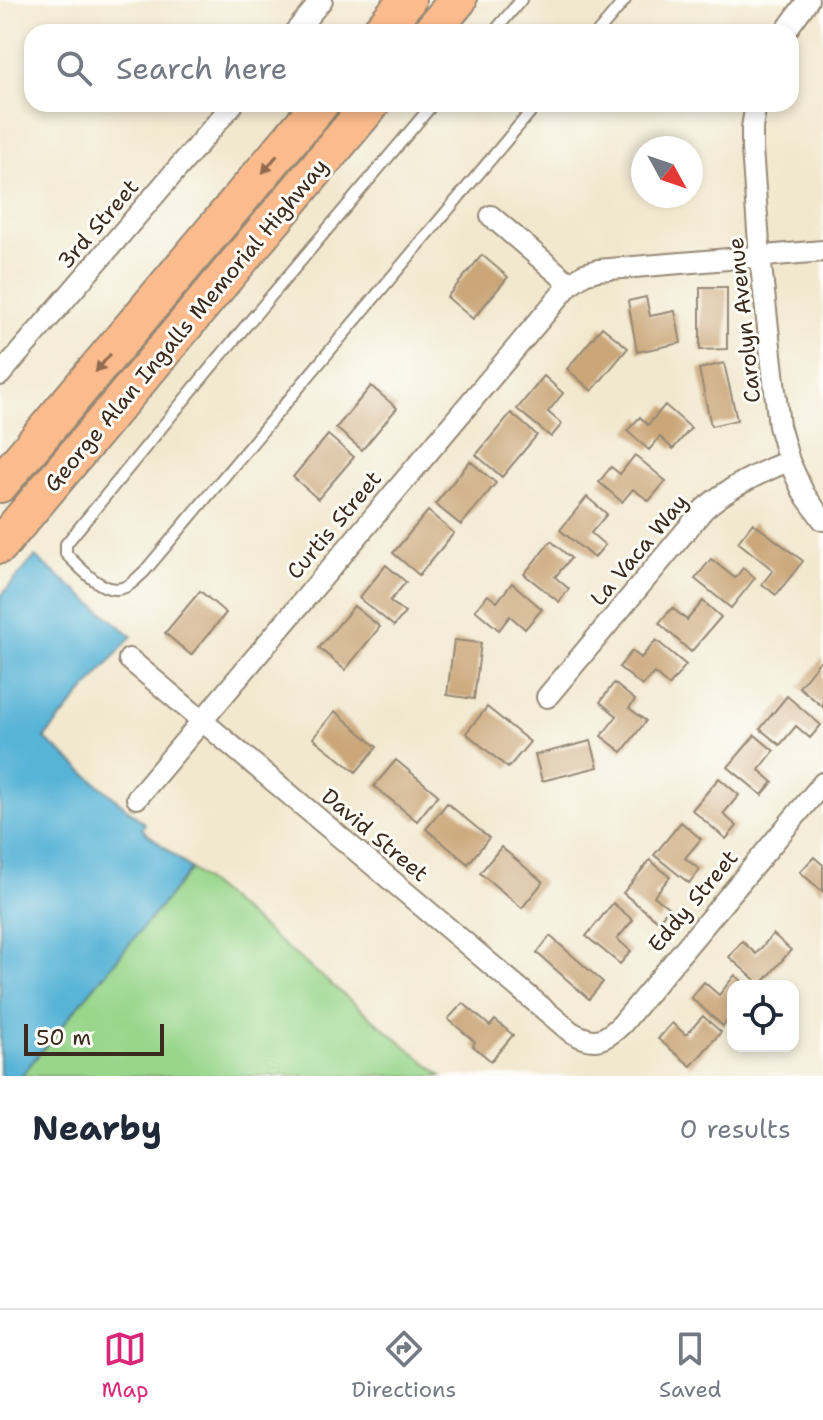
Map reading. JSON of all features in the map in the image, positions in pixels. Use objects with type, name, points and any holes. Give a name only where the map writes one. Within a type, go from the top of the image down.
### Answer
[{"type":"highway","points":[[387,24],[407,0]]},
{"type":"highway","points":[[438,24],[458,0]]},
{"type":"highway","name":"George Alan Ingalls Memorial Highway","points":[[0,484],[313,112]]},
{"type":"highway","name":"George Alan Ingalls Memorial Highway","points":[[0,545],[364,112]]},
{"type":"street","points":[[302,24],[322,0]]},
{"type":"street","points":[[791,24],[808,0]]},
{"type":"street","name":"3rd Street","points":[[0,375],[226,112]]},
{"type":"street","name":"Carolyn Avenue","points":[[755,112],[752,149],[760,257],[779,426],[789,461],[804,494],[823,520]]},
{"type":"street","points":[[491,216],[570,284],[584,274],[598,270],[823,251]]},
{"type":"street","name":"Curtis Street","points":[[137,798],[570,284]]},
{"type":"street","name":"La Vaca Way","points":[[547,697],[704,509],[737,484],[789,461]]},
{"type":"street","name":"David Street","points":[[129,659],[571,1032],[594,1041]]},
{"type":"street","name":"Eddy Street","points":[[594,1041],[609,1037],[622,1024],[823,783]]},
{"type":"lane","points":[[501,24],[521,0]]},
{"type":"lane","points":[[605,24],[625,0]]},
{"type":"lane","points":[[426,112],[66,544],[66,554],[105,587],[120,589],[144,572],[530,112]]},
{"type":"green space","points":[[191,869],[442,1076],[21,1076]]},
{"type":"water","points":[[35,557],[132,636],[44,738],[145,824],[142,829],[191,869],[21,1076],[0,1076],[0,597]]},
{"type":"building","points":[[482,255],[508,277],[473,319],[447,297]]},
{"type":"building","points":[[700,287],[727,287],[727,349],[700,350]]},
{"type":"building","points":[[646,297],[650,316],[675,311],[681,343],[637,352],[628,301]]},
{"type":"building","points":[[602,327],[628,348],[592,391],[567,369]]},
{"type":"building","points":[[724,363],[737,420],[711,426],[699,369]]},
{"type":"building","points":[[544,376],[563,393],[548,412],[562,424],[551,437],[517,409]]},
{"type":"building","points":[[371,386],[397,408],[362,450],[336,428]]},
{"type":"building","points":[[665,405],[691,428],[673,449],[660,437],[649,450],[627,431],[640,417],[648,425]]},
{"type":"building","points":[[511,413],[537,435],[502,477],[476,455]]},
{"type":"building","points":[[328,435],[354,457],[318,499],[293,477]]},
{"type":"building","points":[[635,455],[666,481],[649,501],[633,489],[622,502],[599,482],[611,467],[620,474]]},
{"type":"building","points":[[470,461],[496,483],[461,525],[435,504]]},
{"type":"building","points":[[587,497],[607,514],[591,533],[605,545],[594,558],[560,530]]},
{"type":"building","points":[[428,511],[454,533],[419,575],[393,553]]},
{"type":"building","points":[[753,523],[803,561],[776,595],[762,584],[773,570],[738,542]]},
{"type":"building","points":[[551,541],[571,558],[555,577],[569,589],[559,602],[524,574]]},
{"type":"building","points":[[711,559],[735,578],[743,568],[755,578],[731,608],[695,579]]},
{"type":"building","points":[[386,565],[406,582],[390,601],[405,613],[394,626],[359,598]]},
{"type":"building","points":[[512,583],[542,609],[525,629],[510,616],[499,630],[475,610],[488,595],[497,602]]},
{"type":"building","points":[[200,591],[226,613],[191,655],[165,633]]},
{"type":"building","points":[[703,601],[721,617],[691,652],[659,623],[672,608],[687,620]]},
{"type":"building","points":[[354,606],[380,627],[345,670],[319,648]]},
{"type":"building","points":[[454,640],[481,643],[474,699],[447,695]]},
{"type":"building","points":[[656,640],[686,665],[669,686],[654,673],[642,686],[619,667],[632,651],[641,658]]},
{"type":"building","points":[[823,657],[823,707],[799,687]]},
{"type":"building","points":[[614,683],[635,700],[629,708],[646,721],[622,752],[601,736],[617,716],[600,702]]},
{"type":"building","points":[[787,696],[821,725],[810,738],[796,726],[780,745],[760,729]]},
{"type":"building","points":[[487,707],[530,742],[508,768],[466,733]]},
{"type":"building","points":[[335,711],[377,747],[356,772],[313,738]]},
{"type":"building","points":[[755,735],[774,751],[759,770],[773,782],[762,795],[728,767]]},
{"type":"building","points":[[591,741],[598,767],[542,781],[535,755]]},
{"type":"building","points":[[396,760],[438,795],[417,821],[374,786]]},
{"type":"building","points":[[719,778],[739,795],[723,814],[737,826],[726,839],[692,810]]},
{"type":"building","points":[[447,803],[489,838],[468,864],[426,829]]},
{"type":"building","points":[[681,822],[701,839],[685,858],[700,870],[689,883],[654,855]]},
{"type":"building","points":[[501,847],[543,882],[522,908],[480,873]]},
{"type":"building","points":[[814,857],[823,865],[823,892],[800,872]]},
{"type":"building","points":[[650,860],[670,877],[654,896],[669,908],[658,921],[623,893]]},
{"type":"building","points":[[613,903],[633,920],[617,939],[631,951],[620,964],[586,936]]},
{"type":"building","points":[[773,934],[791,950],[765,980],[755,980],[729,957],[742,941],[756,954]]},
{"type":"building","points":[[550,936],[603,982],[589,999],[537,953]]},
{"type":"building","points":[[704,982],[719,995],[727,985],[727,1022],[723,1026],[691,998]]},
{"type":"building","points":[[463,1003],[490,1026],[495,1020],[513,1035],[491,1061],[473,1046],[475,1042],[448,1019]]},
{"type":"building","points":[[703,1016],[721,1032],[691,1066],[658,1039],[672,1023],[686,1035]]}]
